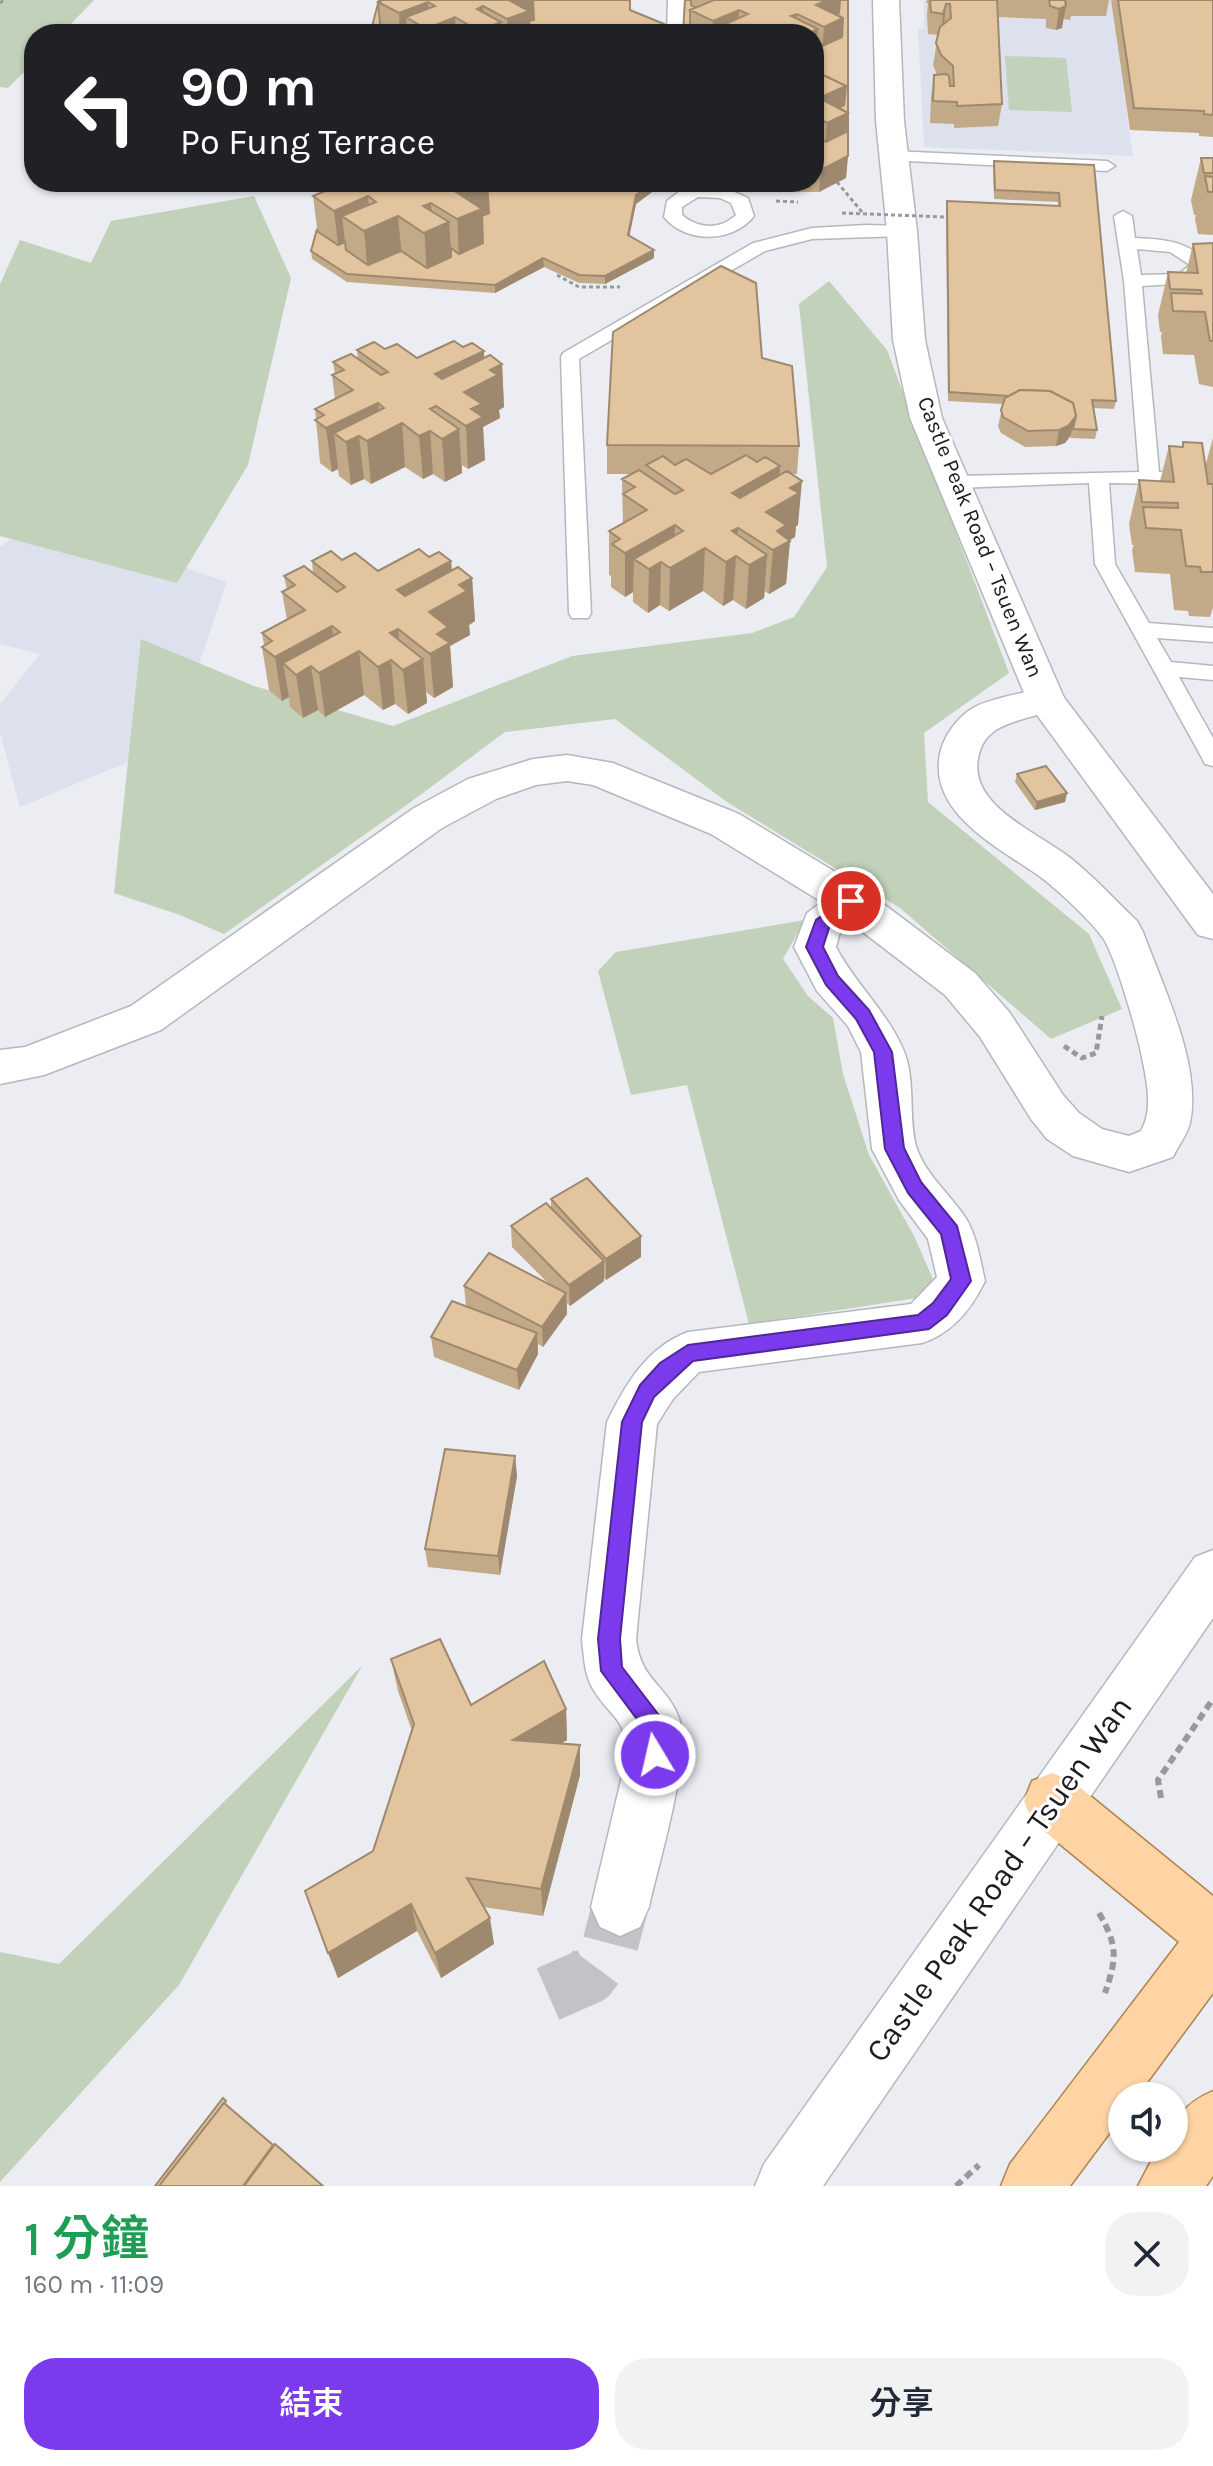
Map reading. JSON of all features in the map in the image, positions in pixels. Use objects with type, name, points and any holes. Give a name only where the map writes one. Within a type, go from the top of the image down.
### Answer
[{"type":"main road","points":[[1052,1801],[1213,1933]]},
{"type":"main road","points":[[1010,2171],[1213,1945]]},
{"type":"main road","points":[[1169,2186],[1213,2122]]},
{"type":"street","name":"Castle Peak Road – Tsuen Wan","points":[[886,0],[893,156],[917,225],[909,340],[926,418],[1046,700],[1213,924]]},
{"type":"street","points":[[0,1067],[29,1063],[146,1018],[428,818],[482,789],[533,772],[567,768],[599,772],[725,824],[851,901],[960,984],[987,1016],[1063,1126],[1089,1143],[1129,1154],[1157,1144],[1167,1126],[1171,1092],[1157,1027],[1122,932],[1059,870],[998,829],[971,804],[959,782],[957,766],[961,745],[985,717],[1046,700]]},
{"type":"street","points":[[620,1907],[655,1755],[653,1722],[612,1671],[609,1639],[632,1422],[647,1391],[667,1369],[688,1353],[922,1323],[940,1309],[961,1281],[950,1232],[915,1187],[894,1149],[883,1052],[863,1015],[832,980],[815,947],[822,924],[851,901]]},
{"type":"street","name":"Castle Peak Road – Tsuen Wan","points":[[786,2186],[1213,1574]]},
{"type":"lane","points":[[675,24],[676,0]]},
{"type":"lane","points":[[893,156],[1107,166]]},
{"type":"lane","points":[[671,192],[677,200]]},
{"type":"lane","points":[[1123,216],[1133,281],[1149,477]]},
{"type":"lane","points":[[580,613],[570,357],[759,247],[778,239],[833,230],[917,225]]},
{"type":"lane","points":[[1127,243],[1181,249],[1200,265],[1184,279],[1133,281]]},
{"type":"lane","points":[[955,482],[1099,477],[1213,479]]},
{"type":"lane","points":[[1099,477],[1105,564],[1213,758]]},
{"type":"lane","points":[[1144,630],[1213,635]]},
{"type":"lane","points":[[1166,669],[1213,673]]},
{"type":"path","points":[[837,182],[862,212]]},
{"type":"path","points":[[842,213],[947,219],[917,225]]},
{"type":"path","points":[[557,275],[579,287],[624,287]]},
{"type":"path","points":[[987,1016],[1005,1009],[1082,1058],[1096,1053],[1111,950],[1127,947]]},
{"type":"path","points":[[1161,1798],[1158,1780],[1213,1699]]},
{"type":"path","points":[[1095,1908],[1116,1941],[1113,1968],[1102,2001]]},
{"type":"path","points":[[956,2186],[1010,2171]]},
{"type":"shaded area","points":[[924,0],[1111,0],[1133,156],[924,147],[918,29],[924,29]]},
{"type":"shaded area","points":[[67,497],[115,544],[227,582],[194,678],[193,735],[20,807],[0,732],[0,704],[40,654],[0,644],[0,547]]},
{"type":"green space","points":[[0,0],[94,0],[71,24],[24,24],[24,72],[8,88],[0,87]]},
{"type":"green space","points":[[1005,56],[1066,58],[1072,112],[1009,110]]},
{"type":"green space","points":[[254,196],[291,278],[248,465],[177,583],[0,536],[0,284],[20,240],[91,263],[111,221]]},
{"type":"green space","points":[[829,281],[887,350],[1009,673],[924,733],[928,802],[1089,934],[1122,1009],[1051,1039],[900,908],[727,802],[615,719],[505,732],[224,934],[180,915],[114,893],[141,639],[254,686],[393,726],[572,656],[752,633],[794,617],[827,567],[799,304]]},
{"type":"green space","points":[[805,920],[783,959],[808,996],[833,1018],[843,1074],[869,1155],[914,1236],[933,1279],[917,1298],[749,1324],[687,1085],[631,1095],[598,971],[616,952]]},
{"type":"green space","points":[[362,1666],[179,1985],[0,2182],[0,1952],[59,1964]]},
{"type":"building","points":[[509,0],[529,11],[507,19],[483,6],[477,9],[501,22],[467,24],[455,17],[438,24],[418,24],[406,17],[435,6],[428,2],[399,13],[378,2]]},
{"type":"building","points":[[533,0],[630,0],[630,10],[664,24],[529,24],[529,21],[534,20]]},
{"type":"building","points":[[685,0],[691,0],[691,5],[696,8],[690,10],[690,24],[684,24]]},
{"type":"building","points":[[714,0],[827,0],[816,5],[843,18],[824,27],[824,24],[797,14],[791,16],[808,24],[726,24],[748,14],[739,10],[713,21],[690,10]]},
{"type":"building","points":[[840,0],[848,0],[848,113],[838,108],[844,105],[846,86],[824,75],[824,45],[842,37],[843,18],[836,14],[839,13]]},
{"type":"building","points":[[930,0],[997,0],[1002,104],[957,106],[957,102],[933,101],[934,75],[946,74],[950,86],[954,86],[953,66],[941,55],[936,43],[940,27],[951,18],[950,4],[946,4],[943,14],[931,12]]},
{"type":"building","points":[[1049,0],[1065,0],[1066,6],[1059,9],[1050,6]]},
{"type":"building","points":[[1118,0],[1213,0],[1213,115],[1204,114],[1204,111],[1134,108]]},
{"type":"building","points":[[378,3],[380,24],[373,24]]},
{"type":"building","points":[[824,75],[846,86],[824,96]]},
{"type":"building","points":[[824,101],[848,113],[827,123],[824,121]]},
{"type":"building","points":[[848,113],[848,156],[824,168],[824,141],[846,132]]},
{"type":"building","points":[[1201,158],[1213,158],[1213,173],[1204,173]]},
{"type":"building","points":[[994,161],[1094,165],[1116,401],[1092,400],[1097,430],[1073,429],[1076,416],[1073,403],[1050,391],[1020,390],[1009,396],[949,392],[947,201],[1060,206],[1059,193],[995,190]]},
{"type":"building","points":[[1205,176],[1213,177],[1213,192],[1208,192]]},
{"type":"building","points":[[322,192],[456,192],[482,209],[457,219],[431,203],[423,206],[449,222],[424,233],[398,216],[364,231],[342,216],[376,202],[368,196],[334,211],[313,196]]},
{"type":"building","points":[[488,192],[640,192],[636,195],[628,235],[654,250],[605,276],[579,275],[543,258],[495,285],[347,274],[311,251],[317,229],[338,245],[345,242],[346,250],[368,265],[401,251],[427,268],[451,257],[451,248],[459,254],[483,243],[482,216],[489,213]]},
{"type":"building","points":[[1213,243],[1213,341],[1210,341],[1205,312],[1173,311],[1171,293],[1202,294],[1201,290],[1170,289],[1168,272],[1198,273],[1193,244]]},
{"type":"building","points":[[721,266],[756,283],[762,358],[792,366],[799,446],[607,445],[613,332]]},
{"type":"building","points":[[454,341],[463,347],[472,343],[484,351],[435,374],[442,379],[490,355],[502,364],[490,370],[498,375],[464,392],[482,404],[471,409],[483,417],[466,426],[436,406],[430,409],[459,429],[442,439],[430,431],[419,436],[402,423],[367,441],[359,436],[346,442],[334,433],[384,408],[378,403],[326,428],[315,420],[324,415],[315,409],[353,390],[332,375],[344,370],[333,362],[351,354],[381,375],[388,372],[357,350],[374,342],[385,349],[397,344],[417,358]]},
{"type":"building","points":[[1020,390],[1050,391],[1073,403],[1076,416],[1068,426],[1059,430],[1028,431],[1003,417],[1001,410],[1005,398]]},
{"type":"building","points":[[1183,442],[1202,443],[1208,484],[1213,484],[1213,572],[1201,572],[1200,567],[1186,566],[1181,530],[1146,528],[1143,507],[1178,508],[1178,503],[1142,502],[1139,480],[1174,482],[1169,446],[1183,447]]},
{"type":"building","points":[[746,455],[757,462],[765,457],[780,466],[732,493],[740,498],[787,471],[802,481],[790,488],[799,493],[766,512],[786,525],[777,531],[790,541],[773,550],[738,528],[732,531],[767,555],[749,565],[736,556],[726,562],[705,548],[670,568],[661,562],[649,569],[634,559],[683,531],[675,525],[625,553],[612,544],[620,539],[609,531],[647,510],[623,494],[635,487],[622,479],[639,470],[675,494],[683,490],[646,465],[663,456],[675,465],[686,459],[711,474]]},
{"type":"building","points":[[419,549],[429,557],[439,552],[451,561],[397,590],[405,596],[458,567],[472,578],[459,585],[467,591],[429,612],[448,627],[437,634],[450,643],[430,654],[398,629],[390,633],[423,659],[403,670],[391,660],[378,667],[359,651],[319,673],[311,666],[296,675],[283,663],[340,632],[332,626],[275,657],[262,647],[272,641],[262,633],[305,610],[282,592],[295,585],[284,576],[304,566],[337,592],[345,587],[312,561],[331,551],[342,560],[355,553],[378,571]]},
{"type":"building","points":[[1046,766],[1067,793],[1037,802],[1017,774]]},
{"type":"building","points":[[587,1178],[641,1236],[606,1259],[551,1199]]},
{"type":"building","points":[[546,1203],[604,1261],[569,1285],[511,1226]]},
{"type":"building","points":[[489,1253],[566,1293],[542,1327],[464,1286]]},
{"type":"building","points":[[452,1301],[537,1333],[517,1370],[431,1337]]},
{"type":"building","points":[[445,1449],[515,1456],[498,1556],[425,1549]]},
{"type":"building","points":[[440,1639],[471,1705],[544,1661],[566,1709],[513,1740],[580,1745],[541,1889],[467,1878],[490,1918],[435,1953],[411,1904],[328,1953],[305,1891],[373,1851],[414,1724],[391,1659]]},
{"type":"building","points":[[223,2098],[225,2103],[159,2186],[155,2186]]},
{"type":"building","points":[[224,2103],[273,2145],[243,2186],[159,2186]]},
{"type":"building","points":[[275,2144],[323,2186],[244,2186]]},
{"type":"tunnel","points":[[548,1994],[589,1976],[609,1949],[620,1907]]},
{"type":"route","points":[[655,1755],[653,1722],[612,1671],[609,1639],[632,1422],[647,1391],[667,1369],[688,1353],[922,1323],[940,1309],[961,1281],[950,1232],[915,1187],[894,1149],[883,1052],[863,1015],[832,980],[815,947],[822,924],[851,901]]}]
